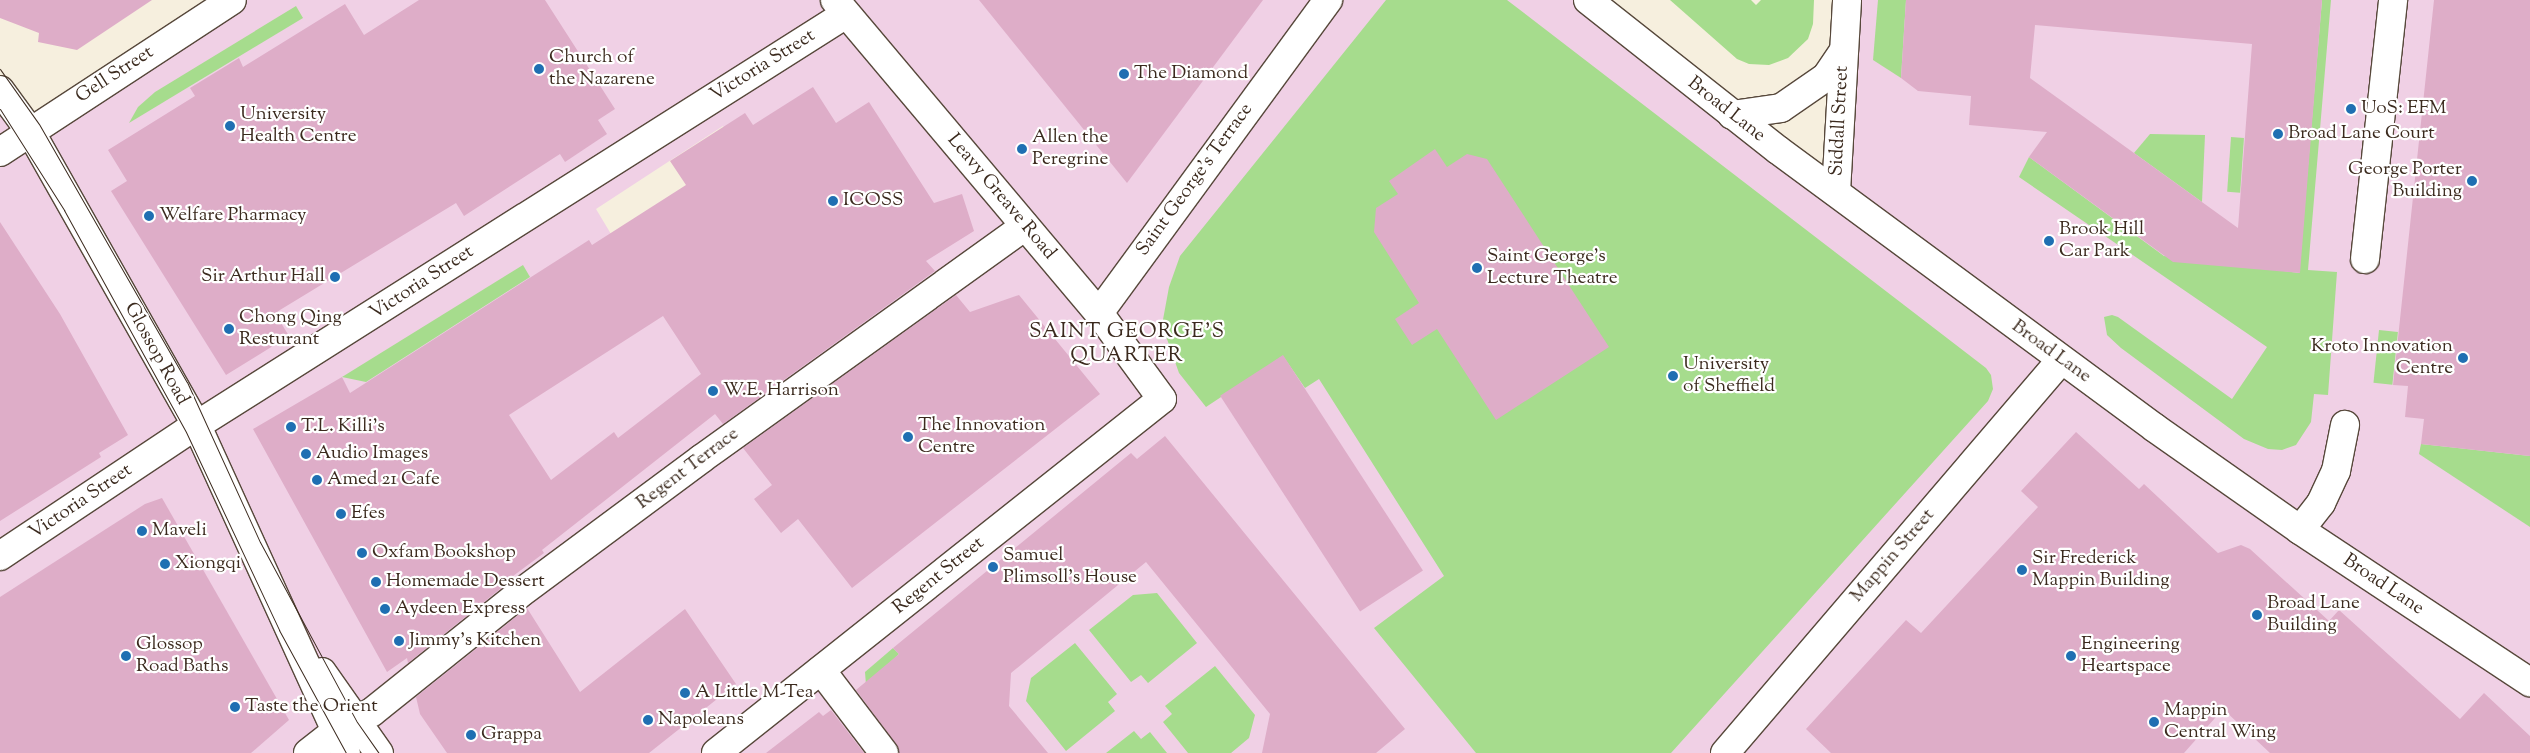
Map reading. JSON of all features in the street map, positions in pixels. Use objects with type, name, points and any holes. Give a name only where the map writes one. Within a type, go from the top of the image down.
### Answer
[{"type":"street","name":"Gell Street","points":[[0,152],[232,0]]},
{"type":"street","name":"Saint George's Terrace","points":[[1100,313],[1328,0]]},
{"type":"street","name":"Broad Lane","points":[[1588,0],[1732,115],[2062,360],[2300,530],[2530,682]]},
{"type":"street","name":"Siddall Street","points":[[1836,192],[1847,0]]},
{"type":"street","points":[[2365,259],[2393,0]]},
{"type":"street","name":"Leavy Greave Road","points":[[840,7],[1100,313],[1162,399]]},
{"type":"street","name":"Victoria Street","points":[[0,556],[197,426],[664,129],[840,7]]},
{"type":"street","name":"Siddall Street","points":[[1732,115],[1781,108],[1826,77],[1844,50]]},
{"type":"street","name":"Glossop Road","points":[[0,90],[30,131],[197,426],[292,630],[346,735],[379,753]]},
{"type":"street","name":"Regent Terrace","points":[[308,753],[346,735],[518,594],[693,465],[1025,226]]},
{"type":"street","name":"Mappin Street","points":[[1725,753],[2062,360]]},
{"type":"street","name":"Regent Street","points":[[716,753],[1162,399]]},
{"type":"street","points":[[2300,530],[2321,503],[2336,471],[2345,425]]},
{"type":"street","points":[[821,670],[884,753]]},
{"type":"shaded area","name":"University of Sheffield","points":[[232,0],[1588,0],[1836,192],[1847,0],[2530,0],[2530,753],[0,753],[0,556],[9,550],[0,537],[0,90],[30,131]],"holes":[[[723,126],[740,152],[611,234],[596,209]]]},
{"type":"green space","points":[[1386,0],[1507,0],[1986,368],[1991,375],[1993,389],[1988,401],[1671,753],[1476,753],[1374,628],[1444,576],[1319,379],[1305,388],[1283,356],[1206,407],[1179,373],[1162,325],[1169,287],[1180,256]]},
{"type":"green space","points":[[1670,0],[1751,0],[1756,5],[1761,0],[1814,0],[1813,24],[1808,39],[1788,58],[1769,65],[1749,64],[1737,59]]},
{"type":"green space","points":[[1878,0],[1906,0],[1901,78],[1873,60]]},
{"type":"green space","points":[[2322,0],[2331,0],[2308,270],[2337,272],[2328,395],[2314,394],[2311,422],[2296,445],[2282,450],[2268,449],[2244,439],[2121,348],[2107,335],[2104,317],[2112,315],[2118,317],[2232,399],[2267,347],[2019,177],[2029,157],[2164,256],[2299,273]]},
{"type":"green space","points":[[296,6],[303,18],[129,123],[138,107],[155,92]]},
{"type":"green space","points":[[2150,134],[2205,135],[2202,202],[2134,153]]},
{"type":"green space","points":[[2231,137],[2244,138],[2240,193],[2227,192]]},
{"type":"green space","points":[[523,265],[530,277],[366,382],[342,377]]},
{"type":"green space","points":[[2379,330],[2398,332],[2392,385],[2373,383]]},
{"type":"green space","points":[[2421,444],[2530,456],[2530,527],[2419,454]]},
{"type":"green space","points":[[1157,593],[1197,643],[1148,683],[1141,675],[1131,682],[1089,630],[1133,595]]},
{"type":"green space","points":[[1075,643],[1117,694],[1108,702],[1115,711],[1066,751],[1026,701],[1031,678]]},
{"type":"green space","points":[[893,648],[899,654],[866,685],[865,672]]},
{"type":"green space","points":[[1215,666],[1255,715],[1249,738],[1231,753],[1188,753],[1163,722],[1172,714],[1165,706]]},
{"type":"green space","points":[[1134,731],[1141,739],[1150,732],[1167,753],[1106,753]]},
{"type":"building","points":[[0,0],[152,0],[77,50],[38,42],[39,33],[0,18]]},
{"type":"building","points":[[419,0],[545,0],[615,109],[598,120],[607,134],[565,162],[560,154],[464,216],[456,203],[275,313],[289,336],[226,375],[111,191],[127,181],[108,150],[195,96],[190,88],[239,58],[243,67],[345,4],[364,35]]},
{"type":"building","name":"The Diamond","points":[[979,0],[1263,0],[1127,183]]},
{"type":"building","name":"Broad Lane Court","points":[[1906,0],[2322,0],[2300,273],[2173,262],[2029,157],[2047,132],[1969,125],[1971,96],[1918,91],[1901,78]],"holes":[[[2035,25],[2252,44],[2238,228],[2030,78]]]},
{"type":"building","points":[[2434,0],[2530,0],[2530,456],[2421,444],[2424,419],[2405,417],[2408,386],[2393,385]]},
{"type":"building","points":[[813,87],[836,123],[869,102],[934,203],[962,194],[974,231],[926,261],[935,271],[723,424],[715,414],[542,550],[544,553],[509,579],[510,581],[408,663],[407,658],[387,672],[253,429],[342,377],[350,393],[589,240],[592,245],[686,185],[670,161],[745,113],[753,125]],"holes":[[[663,316],[701,374],[618,438],[614,432],[551,480],[509,415]]]},
{"type":"building","name":"Saint George's Lecture Theatre","points":[[1435,149],[1447,167],[1467,154],[1487,159],[1609,347],[1496,420],[1437,329],[1412,345],[1395,319],[1419,303],[1374,232],[1376,208],[1398,194],[1389,181]]},
{"type":"building","points":[[0,222],[60,314],[128,435],[99,453],[101,457],[0,521]]},
{"type":"building","name":"The Innovation Centre","points":[[956,295],[970,312],[1019,295],[1100,394],[852,588],[798,519],[781,533],[754,499],[772,485],[743,448]]},
{"type":"building","points":[[1283,355],[1423,571],[1360,611],[1220,396]]},
{"type":"building","points":[[2076,432],[2139,489],[2144,484],[2218,553],[2241,545],[2250,549],[2329,621],[2339,610],[2460,719],[2484,693],[2530,736],[2530,753],[2270,753],[2223,709],[2184,753],[1831,753],[1806,729],[1906,620],[1921,633],[2038,507],[2021,491]]},
{"type":"building","points":[[1165,436],[1405,729],[1376,753],[1262,753],[1270,714],[1146,562],[1011,673],[1009,706],[1048,753],[899,753],[896,744],[856,690],[899,654],[893,648],[1131,453],[1137,459]]},
{"type":"building","name":"Glossop Road Baths","points":[[162,498],[289,720],[251,753],[0,753],[0,597],[145,504]]},
{"type":"building","points":[[527,608],[580,692],[685,609],[736,684],[649,753],[447,753],[420,714],[416,697]]},
{"type":"building","points":[[831,710],[864,753],[766,753],[819,712],[823,716]]},
{"type":"tram line","points":[[0,69],[39,124],[187,382],[260,542],[357,722],[379,753]]},
{"type":"tram line","points":[[0,109],[64,210],[186,432],[279,630],[346,753]]},
{"type":"place","name":"Church of the Nazarene","points":[[539,69]]},
{"type":"place","name":"The Diamond","points":[[1124,74]]},
{"type":"place","name":"UoS: EFM","points":[[2351,109]]},
{"type":"place","name":"University Health Centre","points":[[230,126]]},
{"type":"place","name":"Broad Lane Court","points":[[2278,134]]},
{"type":"place","name":"Allen the Peregrine","points":[[1022,149]]},
{"type":"place","name":"George Porter Building","points":[[2472,181]]},
{"type":"place","name":"ICOSS","points":[[833,201]]},
{"type":"place","name":"Welfare Pharmacy","points":[[149,216]]},
{"type":"place","name":"Brook Hill Car Park","points":[[2049,241]]},
{"type":"place","name":"Saint George's Lecture Theatre","points":[[1477,268]]},
{"type":"place","name":"Sir Arthur Hall","points":[[335,277]]},
{"type":"place","name":"Chong Qing Resturant","points":[[229,329]]},
{"type":"place","name":"Kroto Innovation Centre","points":[[2463,358]]},
{"type":"place","name":"University of Sheffield","points":[[1673,376]]},
{"type":"place","name":"W.E. Harrison","points":[[713,391]]},
{"type":"place","name":"T.L. Killi's","points":[[291,427]]},
{"type":"place","name":"The Innovation Centre","points":[[908,437]]},
{"type":"place","name":"Audio Images","points":[[306,454]]},
{"type":"place","name":"Amed 21 Cafe","points":[[317,480]]},
{"type":"place","name":"Efes","points":[[341,514]]},
{"type":"place","name":"Maveli","points":[[142,531]]},
{"type":"place","name":"Oxfam Bookshop","points":[[362,553]]},
{"type":"place","name":"Xiongqi","points":[[165,564]]},
{"type":"place","name":"Samuel Plimsoll's House","points":[[993,567]]},
{"type":"place","name":"Sir Frederick Mappin Building","points":[[2022,570]]},
{"type":"place","name":"Homemade Dessert","points":[[376,582]]},
{"type":"place","name":"Aydeen Express","points":[[385,609]]},
{"type":"place","name":"Broad Lane Building","points":[[2257,615]]},
{"type":"place","name":"Jimmy's Kitchen","points":[[399,641]]},
{"type":"place","name":"Glossop Road Baths","points":[[126,656]]},
{"type":"place","name":"Engineering Heartspace","points":[[2071,656]]},
{"type":"place","name":"A Little M-Tea","points":[[685,693]]},
{"type":"place","name":"Taste the Orient","points":[[235,707]]},
{"type":"place","name":"Napoleans","points":[[648,720]]},
{"type":"place","name":"Mappin Central Wing","points":[[2154,722]]},
{"type":"place","name":"Grappa","points":[[471,735]]},
{"type":"district","name":"SAINT GEORGE'S QUARTER","points":[[1127,344]]}]
